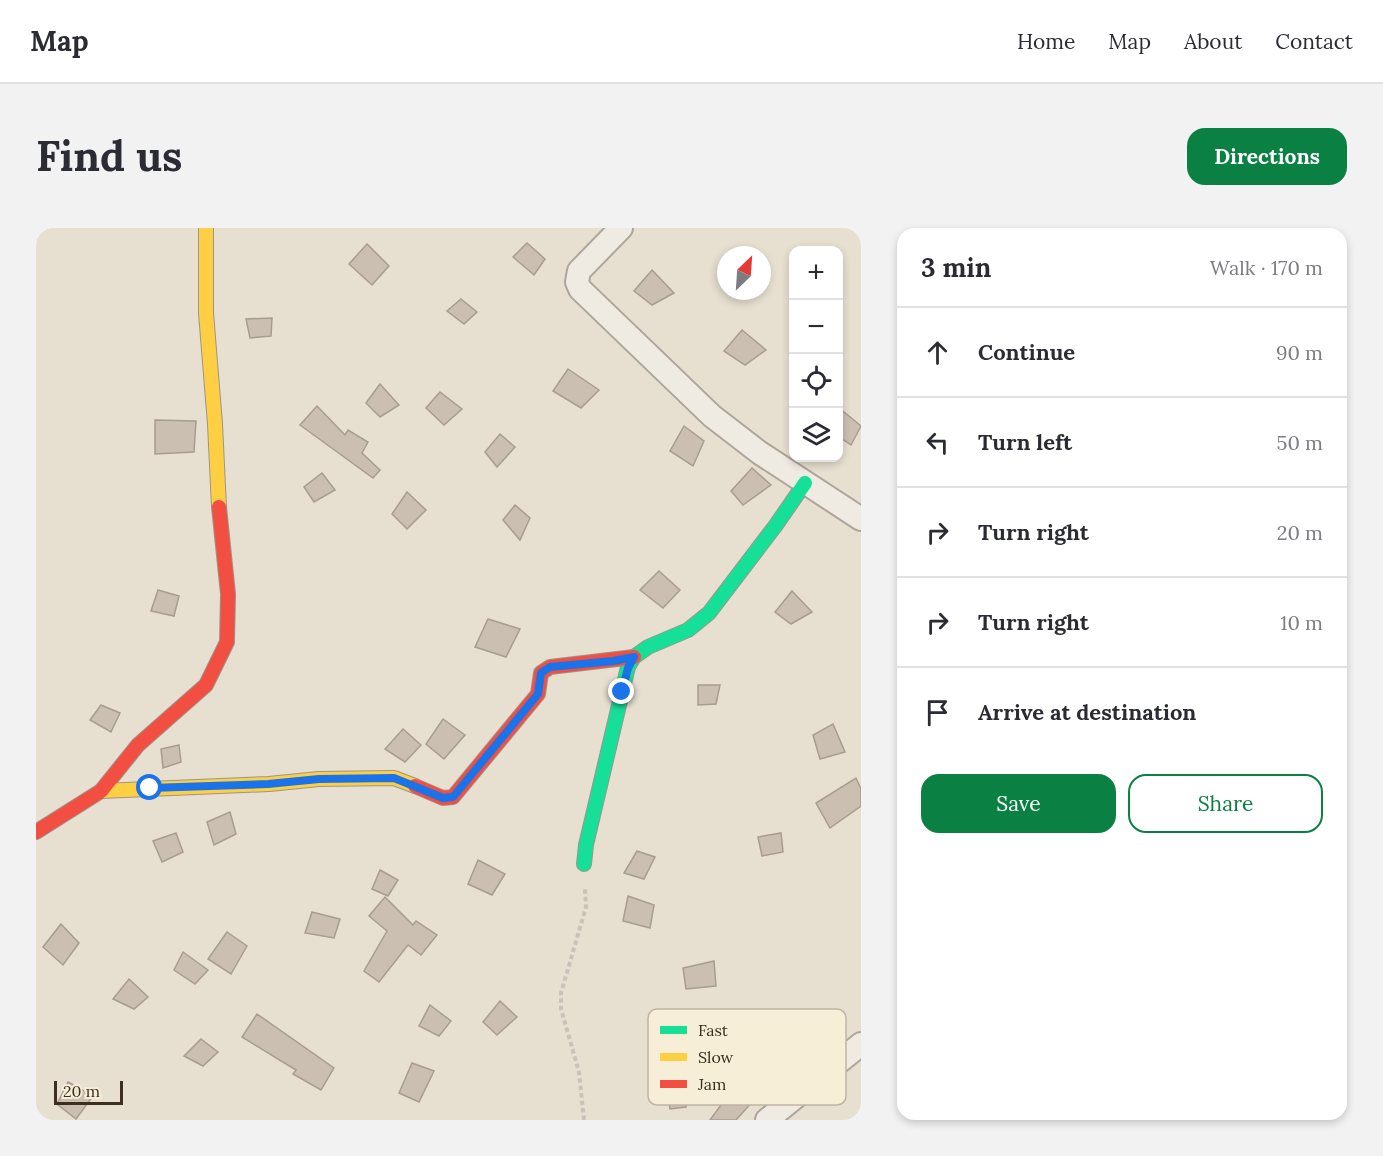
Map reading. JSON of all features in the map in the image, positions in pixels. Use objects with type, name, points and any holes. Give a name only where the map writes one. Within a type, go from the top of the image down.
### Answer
[{"type":"street","points":[[36,832],[101,791],[138,746],[206,685],[227,642],[228,594],[218,496],[206,313],[206,228]]},
{"type":"street","points":[[621,228],[579,271],[577,282],[580,289],[712,416],[759,453],[861,519]]},
{"type":"street","points":[[101,791],[268,784],[319,779],[394,778],[443,798],[453,797],[538,694],[541,673],[550,667],[634,657],[648,647],[688,630],[709,613],[805,483]]},
{"type":"street","points":[[584,864],[586,845],[624,684],[628,668],[634,657]]},
{"type":"street","points":[[846,1056],[861,1044]]},
{"type":"street","points":[[767,1120],[786,1105]]},
{"type":"path","points":[[584,864],[586,907],[561,993],[561,1008],[579,1072],[584,1120]]},
{"type":"building","points":[[527,243],[545,259],[534,275],[513,257]]},
{"type":"building","points":[[367,244],[389,266],[372,285],[349,264]]},
{"type":"building","points":[[652,270],[674,293],[652,305],[634,291]]},
{"type":"building","points":[[461,299],[477,312],[464,324],[447,311]]},
{"type":"building","points":[[272,318],[271,336],[250,338],[246,319]]},
{"type":"building","points":[[742,330],[766,350],[745,365],[724,351]]},
{"type":"building","points":[[568,369],[599,390],[581,408],[553,391]]},
{"type":"building","points":[[380,384],[399,405],[380,417],[366,403]]},
{"type":"building","points":[[440,392],[462,409],[444,425],[426,408]]},
{"type":"building","points":[[317,406],[345,435],[348,430],[368,442],[362,453],[380,470],[373,478],[300,425]]},
{"type":"building","points":[[843,411],[861,426],[851,445],[843,439]]},
{"type":"building","points":[[155,420],[196,421],[194,452],[155,454]]},
{"type":"building","points":[[684,426],[704,441],[693,466],[670,451]]},
{"type":"building","points":[[500,434],[515,447],[497,467],[485,452]]},
{"type":"building","points":[[752,468],[771,485],[743,505],[731,491]]},
{"type":"building","points":[[322,473],[335,490],[314,502],[304,487]]},
{"type":"building","points":[[407,492],[426,510],[407,529],[392,514]]},
{"type":"building","points":[[515,505],[530,518],[520,540],[503,520]]},
{"type":"building","points":[[659,571],[680,590],[663,608],[640,590]]},
{"type":"building","points":[[158,590],[179,596],[174,616],[151,611]]},
{"type":"building","points":[[792,591],[812,612],[791,624],[775,612]]},
{"type":"building","points":[[488,619],[520,629],[506,657],[475,647]]},
{"type":"building","points":[[698,685],[720,685],[716,704],[698,705]]},
{"type":"building","points":[[101,705],[120,713],[111,732],[90,720]]},
{"type":"building","points":[[443,719],[465,735],[444,759],[426,744]]},
{"type":"building","points":[[833,724],[845,752],[820,759],[813,735]]},
{"type":"building","points":[[403,729],[421,745],[405,762],[385,749]]},
{"type":"building","points":[[179,745],[181,762],[163,768],[161,749]]},
{"type":"building","points":[[856,778],[861,789],[861,806],[830,828],[816,803]]},
{"type":"building","points":[[230,812],[236,834],[214,845],[207,822]]},
{"type":"building","points":[[176,833],[183,852],[162,862],[153,841]]},
{"type":"building","points":[[781,833],[783,852],[762,856],[758,837]]},
{"type":"building","points":[[637,851],[655,857],[644,879],[624,873]]},
{"type":"building","points":[[478,860],[505,874],[492,895],[468,884]]},
{"type":"building","points":[[380,870],[398,880],[388,896],[372,889]]},
{"type":"building","points":[[628,896],[654,905],[650,928],[623,921]]},
{"type":"building","points":[[385,897],[413,925],[416,921],[437,935],[421,955],[408,945],[379,982],[364,971],[387,931],[369,916]]},
{"type":"building","points":[[312,912],[340,919],[334,938],[305,933]]},
{"type":"building","points":[[61,924],[79,943],[63,965],[43,947]]},
{"type":"building","points":[[227,932],[247,946],[231,974],[208,959]]},
{"type":"building","points":[[183,952],[208,970],[195,984],[174,970]]},
{"type":"building","points":[[714,961],[716,986],[686,989],[683,968]]},
{"type":"building","points":[[129,979],[148,997],[134,1009],[113,999]]},
{"type":"building","points":[[500,1001],[517,1017],[497,1035],[483,1022]]},
{"type":"building","points":[[430,1005],[451,1021],[439,1036],[419,1026]]},
{"type":"building","points":[[257,1014],[334,1068],[321,1090],[293,1074],[296,1070],[242,1037]]},
{"type":"building","points":[[201,1039],[218,1052],[203,1066],[184,1056]]},
{"type":"building","points":[[412,1063],[434,1071],[419,1102],[399,1093]]},
{"type":"building","points":[[68,1082],[93,1096],[76,1119],[57,1104]]},
{"type":"building","points":[[669,1105],[686,1105],[686,1107],[670,1109]]},
{"type":"building","points":[[721,1105],[750,1105],[736,1120],[710,1120]]},
{"type":"traffic: fast","points":[[584,864],[586,845],[628,667],[634,657],[648,647],[688,630],[709,613],[805,483]]},
{"type":"traffic: slow","points":[[206,228],[206,313],[219,507]]},
{"type":"traffic: slow","points":[[101,791],[269,784],[319,779],[394,778],[415,786]]},
{"type":"traffic: jam","points":[[36,832],[101,791],[138,745],[206,685],[227,642],[228,594],[219,507]]},
{"type":"traffic: jam","points":[[415,786],[443,798],[453,797],[538,694],[541,673],[550,667],[634,657]]},
{"type":"route","points":[[150,788],[268,784],[319,779],[394,778],[443,798],[453,797],[538,694],[541,673],[550,667],[634,657],[628,668],[622,692]]}]
